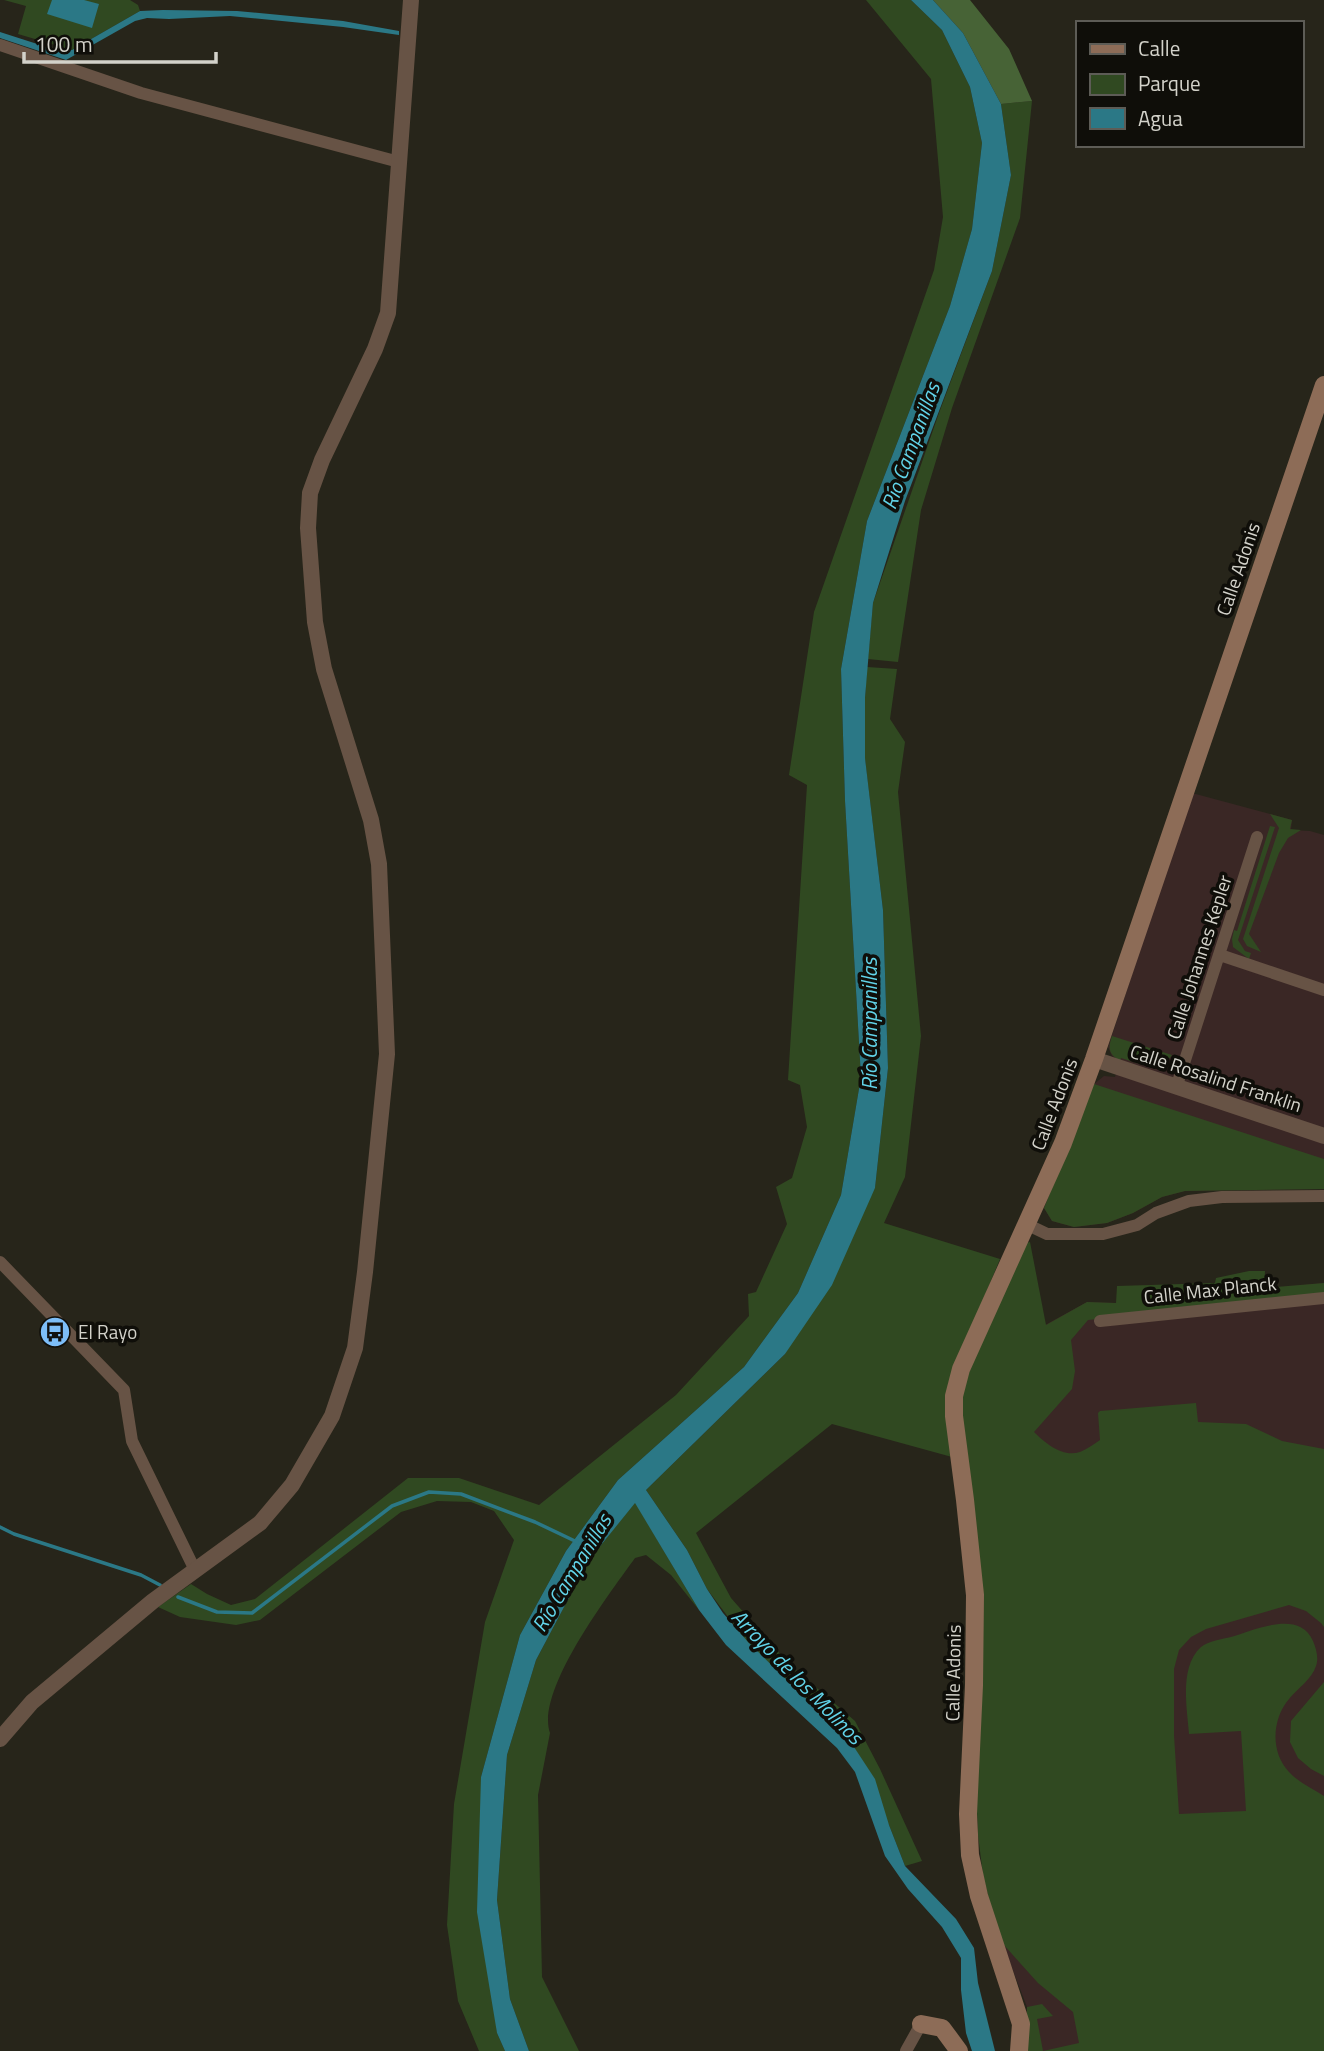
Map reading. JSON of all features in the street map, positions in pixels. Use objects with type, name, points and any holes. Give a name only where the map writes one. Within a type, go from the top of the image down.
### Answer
[{"type":"main road","name":"Calle Adonis","points":[[1019,2051],[1021,2024],[979,1896],[970,1855],[968,1814],[975,1595],[954,1396],[961,1369],[1063,1143],[1094,1059],[1324,385]]},
{"type":"main road","points":[[921,2024],[942,2028],[959,2051]]},
{"type":"street","points":[[0,1739],[32,1702],[153,1601],[260,1523],[292,1485],[332,1416],[355,1348],[387,1054],[379,864],[371,820],[324,669],[315,622],[308,528],[310,493],[318,471],[375,349],[388,313],[411,0]]},
{"type":"street","points":[[0,45],[141,93],[399,162]]},
{"type":"street","name":"Calle Johannes Kepler","points":[[1176,1088],[1257,837]]},
{"type":"street","points":[[1220,955],[1324,990]]},
{"type":"street","name":"Calle Rosalind Franklin","points":[[1094,1059],[1324,1136]]},
{"type":"street","points":[[1026,1224],[1046,1234],[1102,1234],[1137,1225],[1156,1213],[1189,1201],[1222,1197],[1324,1196]]},
{"type":"street","points":[[0,1262],[124,1391],[132,1441],[195,1570]]},
{"type":"street","name":"Calle Max Planck","points":[[1100,1321],[1324,1297]]},
{"type":"street","points":[[905,2051],[921,2024]]},
{"type":"shaded area","points":[[1192,793],[1292,820],[1291,830],[1324,835],[1324,1189],[1185,1191],[1162,1197],[1107,1223],[1074,1227],[1052,1221],[1044,1208],[1094,1084],[1104,1076],[1115,1077],[1120,1061],[1112,1056],[1108,1047]]},
{"type":"shaded area","points":[[1324,1283],[1324,2051],[1026,2051],[1027,2007],[995,1924],[983,1875],[1045,1325],[1087,1302],[1116,1303]]},
{"type":"green space","points":[[4,0],[130,0],[138,5],[140,11],[72,50],[18,34],[26,6]]},
{"type":"green space","points":[[866,0],[911,0],[942,30],[970,87],[982,143],[972,229],[950,306],[867,521],[841,669],[845,801],[861,1077],[841,1195],[798,1293],[744,1367],[618,1480],[566,1551],[520,1635],[481,1777],[497,2033],[505,2051],[479,2051],[458,2001],[447,1925],[454,1804],[485,1622],[514,1540],[494,1511],[471,1502],[437,1501],[401,1512],[260,1620],[236,1625],[180,1617],[158,1607],[191,1584],[231,1605],[255,1599],[408,1478],[459,1478],[539,1505],[676,1395],[749,1316],[748,1294],[756,1292],[787,1224],[776,1187],[792,1178],[807,1127],[800,1085],[788,1080],[807,785],[789,775],[814,612],[934,270],[943,217],[931,79]]},
{"type":"green space","points":[[933,0],[970,0],[1009,49],[1032,101],[1001,104],[963,33]]},
{"type":"green space","points":[[1032,101],[1020,218],[952,408],[921,510],[898,662],[868,659],[873,603],[992,271],[1011,175],[1001,104]]},
{"type":"green space","points":[[867,667],[897,669],[890,719],[905,742],[898,792],[921,1036],[905,1177],[884,1223],[1000,1259],[948,1384],[952,1457],[832,1424],[696,1533],[731,1598],[789,1664],[855,1721],[922,1861],[905,1866],[889,1825],[827,1719],[747,1642],[707,1589],[687,1550],[646,1490],[785,1354],[875,1188],[888,1068],[883,910],[865,759]]},
{"type":"green space","points":[[1270,814],[1292,820],[1290,829],[1301,830],[1288,838],[1279,853],[1249,934],[1261,952],[1247,946],[1243,939],[1279,828]]},
{"type":"green space","points":[[1270,826],[1275,827],[1238,940],[1245,951],[1251,953],[1249,959],[1233,947],[1232,939],[1234,930],[1237,931]]},
{"type":"green space","points":[[1112,1036],[1172,1055],[1167,1061],[1155,1066],[1121,1058],[1120,1061],[1110,1050]]},
{"type":"green space","points":[[1094,1084],[1324,1159],[1324,1189],[1185,1191],[1162,1197],[1107,1223],[1074,1227],[1052,1221],[1044,1208]]},
{"type":"green space","points":[[1030,1242],[1046,1325],[1087,1302],[1116,1303],[1117,1286],[1215,1283],[1216,1278],[1249,1271],[1265,1271],[1264,1288],[1324,1283],[1324,1294],[1088,1320],[1071,1340],[1075,1371],[1072,1389],[1034,1432],[1055,1448],[1074,1453],[1083,1451],[1100,1440],[1100,1411],[1196,1403],[1198,1422],[1246,1424],[1282,1441],[1324,1449],[1324,1627],[1306,1611],[1289,1605],[1206,1629],[1191,1637],[1179,1650],[1174,1669],[1174,1735],[1179,1814],[1246,1811],[1241,1731],[1189,1734],[1186,1688],[1190,1665],[1201,1647],[1216,1640],[1276,1624],[1298,1626],[1306,1631],[1316,1650],[1316,1666],[1283,1707],[1275,1736],[1279,1755],[1289,1772],[1324,1796],[1324,2051],[1043,2051],[1079,2043],[1073,2012],[1038,1983],[1004,1945],[995,1924],[983,1875],[978,1835],[959,1399],[968,1368],[1025,1243]]},
{"type":"green space","points":[[635,1502],[699,1610],[671,1575],[646,1555],[635,1558],[593,1618],[553,1693],[548,1715],[550,1733],[538,1795],[542,1977],[579,2051],[529,2051],[510,1999],[497,1900],[507,1755],[536,1660],[589,1560]]},
{"type":"green space","points":[[1324,1682],[1324,1776],[1298,1758],[1290,1742],[1291,1721]]},
{"type":"green space","points":[[1042,2004],[1053,2016],[1037,2019],[1043,2051],[1026,2051],[1027,2007]]},
{"type":"water","points":[[52,0],[84,0],[99,4],[92,28],[47,14]]},
{"type":"water","name":"Río Campanillas","points":[[911,0],[933,0],[963,33],[1001,104],[1011,175],[992,271],[905,501],[873,603],[865,698],[865,758],[883,910],[888,1068],[875,1188],[832,1285],[785,1354],[646,1490],[687,1550],[723,1613],[748,1642],[854,1747],[875,1779],[905,1866],[956,1919],[974,1948],[978,1983],[995,2051],[972,2051],[966,2033],[961,1990],[961,1958],[942,1927],[908,1889],[885,1856],[855,1772],[837,1748],[726,1645],[699,1610],[635,1503],[589,1560],[536,1660],[507,1755],[497,1900],[510,1999],[529,2051],[505,2051],[497,2033],[477,1912],[481,1777],[520,1635],[566,1551],[618,1480],[744,1367],[798,1293],[841,1195],[861,1077],[845,801],[841,669],[867,521],[950,306],[972,229],[982,143],[970,87],[942,30]]},
{"type":"water","points":[[140,11],[237,11],[343,21],[399,31],[399,35],[230,16],[147,18],[135,21],[66,60],[0,38],[0,32],[59,51],[72,50]]},
{"type":"waterway","name":"Río Campanillas","points":[[178,1597],[217,1612],[252,1613],[392,1506],[429,1492],[461,1494],[535,1522],[577,1542]]},
{"type":"waterway","points":[[0,1527],[14,1534],[141,1575],[160,1585]]},
{"type":"place","name":"El Rayo","points":[[55,1332]]},
{"type":"water label","name":"Arroyo de los Molinos","points":[[797,1677]]}]
